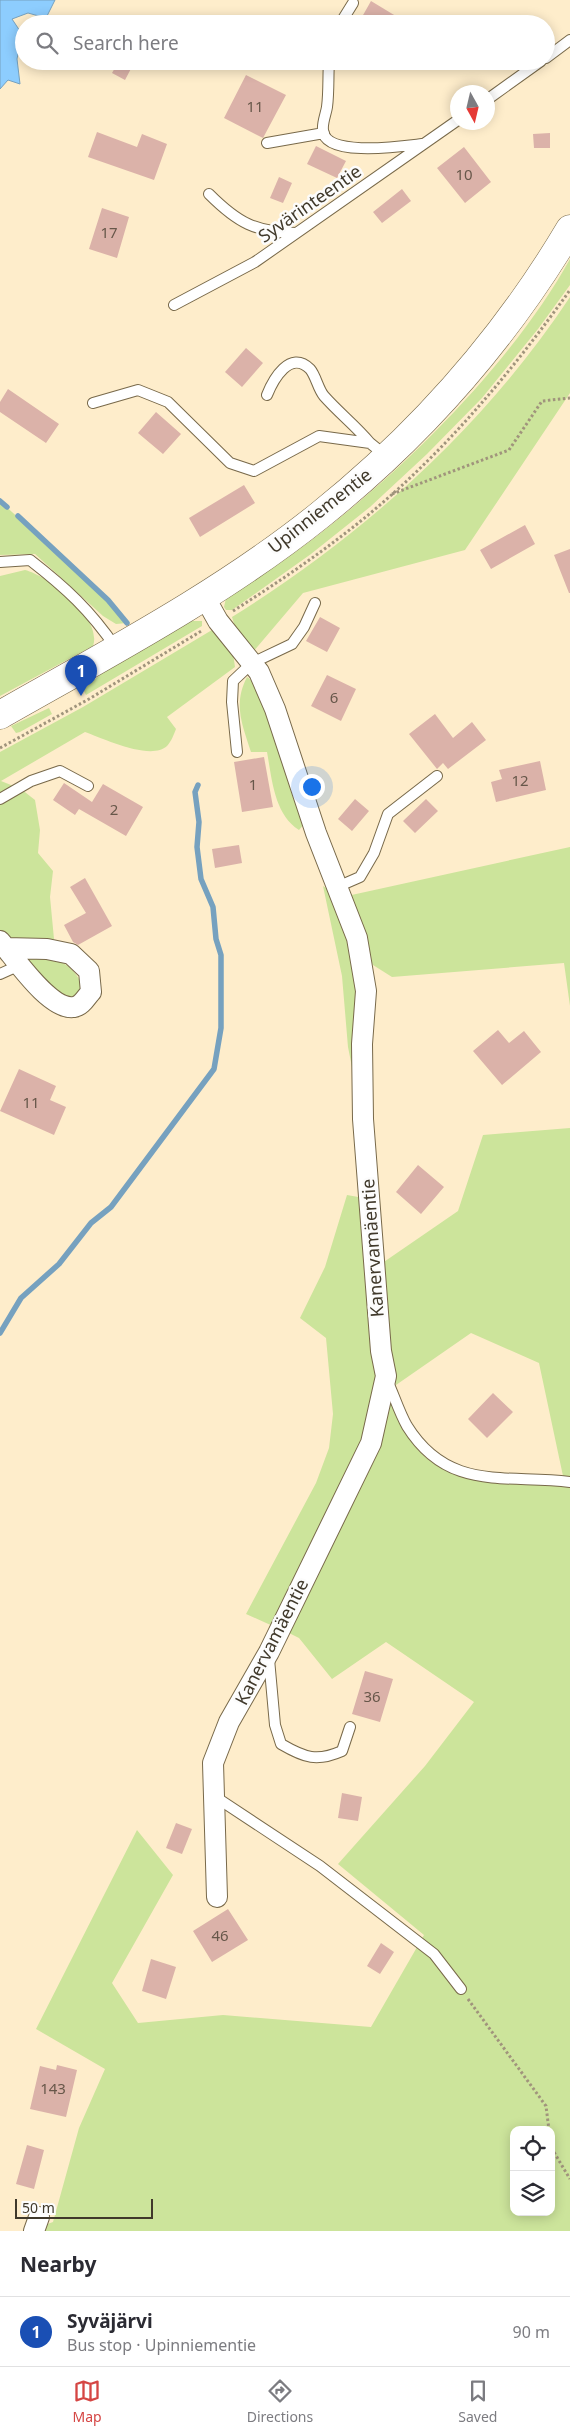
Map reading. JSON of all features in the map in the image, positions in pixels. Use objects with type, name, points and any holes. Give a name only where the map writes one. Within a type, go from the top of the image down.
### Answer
[{"type":"main road","name":"Upinniementie","points":[[0,715],[204,596],[320,515],[378,450],[414,431],[474,367],[514,316],[570,229]]},
{"type":"street","name":"Kanervamäentie","points":[[204,596],[218,620],[258,672],[275,709],[316,833],[357,938],[366,991],[362,1044],[363,1119],[380,1351],[386,1376],[371,1443],[269,1652],[229,1722],[213,1763],[213,1796],[218,1849],[217,1897]]},
{"type":"street","points":[[3,945],[47,949],[71,954],[89,971],[91,992],[82,1003],[75,1007],[68,1007],[49,998],[3,945]]},
{"type":"lane","points":[[345,15],[352,3]]},
{"type":"lane","points":[[555,51],[570,40]]},
{"type":"lane","points":[[328,70],[324,133],[332,142],[360,149],[424,144]]},
{"type":"lane","points":[[495,94],[528,70]]},
{"type":"lane","name":"Syvärinteentie","points":[[174,305],[255,262],[450,126]]},
{"type":"lane","points":[[267,142],[324,133]]},
{"type":"lane","points":[[209,194],[231,214],[249,225],[270,233],[296,233]]},
{"type":"lane","points":[[266,395],[275,377],[283,367],[294,363],[303,365],[311,370],[323,394],[378,450]]},
{"type":"lane","points":[[93,403],[138,390],[168,402],[230,464],[254,472],[319,436],[378,450]]},
{"type":"lane","points":[[0,562],[30,560],[65,587],[96,620],[116,648]]},
{"type":"lane","points":[[237,752],[232,702],[233,681],[252,663],[292,644],[304,627],[315,603]]},
{"type":"lane","points":[[0,799],[31,781],[60,771],[88,786]]},
{"type":"lane","points":[[337,886],[360,876],[374,853],[388,814],[437,776]]},
{"type":"lane","points":[[0,974],[20,965]]},
{"type":"lane","points":[[386,1376],[406,1424],[420,1444],[436,1459],[455,1470],[478,1477],[570,1482]]},
{"type":"lane","points":[[269,1652],[275,1725],[282,1744],[309,1758],[327,1757],[342,1751],[350,1728]]},
{"type":"lane","points":[[213,1796],[320,1866],[434,1954],[461,1989]]},
{"type":"path","points":[[389,496],[509,450],[542,401],[570,398]]},
{"type":"path","points":[[461,1989],[546,2106],[548,2126]]},
{"type":"path","points":[[555,2154],[570,2179]]},
{"type":"green space","points":[[570,259],[570,285],[538,329],[482,398],[427,454],[370,507],[311,554],[232,610],[226,610],[224,607],[226,598],[317,536],[400,466],[440,427],[513,344],[544,301]]},
{"type":"green space","points":[[570,297],[570,393],[465,550],[303,593],[253,652],[236,630],[232,617],[281,585],[329,550],[418,475],[460,434],[499,391],[536,345]]},
{"type":"green space","points":[[0,501],[108,600],[127,623],[116,624],[103,616],[35,554],[0,555]]},
{"type":"green space","points":[[25,570],[47,580],[60,589],[82,611],[90,623],[94,635],[93,646],[0,696],[0,576]]},
{"type":"green space","points":[[192,621],[202,621],[202,626],[86,695],[83,689],[111,666]]},
{"type":"green space","points":[[212,630],[219,631],[232,647],[235,667],[167,717],[176,729],[167,746],[160,750],[139,750],[85,732],[1,781],[21,789],[35,800],[40,830],[38,853],[53,871],[50,897],[54,939],[26,942],[14,939],[0,932],[0,752],[83,707]]},
{"type":"green space","points":[[247,677],[264,701],[280,744],[304,824],[299,830],[284,815],[279,805],[267,752],[251,752],[240,714],[240,696]]},
{"type":"green space","points":[[49,708],[52,714],[20,732],[16,733],[11,726]]},
{"type":"green space","points":[[570,847],[570,1006],[564,963],[392,977],[373,965],[361,940],[347,896]]},
{"type":"green space","points":[[323,886],[338,896],[362,980],[360,1107],[348,1047],[342,976]]},
{"type":"green space","points":[[32,955],[62,962],[72,970],[82,984],[80,992],[70,998],[50,987],[26,958]]},
{"type":"green space","points":[[570,1128],[570,1477],[563,1476],[539,1363],[471,1333],[396,1385],[385,1347],[378,1266],[458,1211],[483,1135]]},
{"type":"green space","points":[[347,1195],[364,1198],[380,1372],[368,1440],[275,1627],[246,1614],[316,1483],[329,1448],[333,1414],[326,1338],[300,1318],[325,1267]]},
{"type":"green space","points":[[388,1391],[401,1423],[410,1439],[420,1452],[435,1464],[470,1478],[490,1482],[570,1486],[570,2231],[28,2231],[53,2222],[79,2128],[105,2069],[36,2029],[137,1830],[173,1875],[112,1983],[138,2023],[223,2015],[371,2027],[424,1935],[338,1864],[425,1766],[474,1702],[386,1642],[332,1679],[299,1638],[285,1631]]},
{"type":"water","points":[[0,0],[55,0],[48,15],[28,13],[15,15],[15,18],[12,19],[15,24],[15,70],[18,70],[20,84],[8,80],[0,89]]},
{"type":"building","points":[[371,1],[394,15],[363,15]]},
{"type":"building","points":[[114,70],[130,70],[125,80],[112,73]]},
{"type":"building","points":[[246,75],[286,95],[263,138],[224,118]]},
{"type":"building","points":[[97,132],[137,147],[142,134],[167,144],[154,180],[88,157]]},
{"type":"building","points":[[550,133],[550,148],[534,148],[533,134]]},
{"type":"building","points":[[316,146],[346,161],[337,178],[307,164]]},
{"type":"building","points":[[464,147],[491,182],[465,203],[437,168]]},
{"type":"building","points":[[279,177],[292,183],[283,203],[270,198]]},
{"type":"building","points":[[402,189],[411,201],[382,223],[373,212]]},
{"type":"building","points":[[102,208],[129,217],[117,258],[89,249]]},
{"type":"building","points":[[246,348],[263,363],[242,387],[225,372]]},
{"type":"building","points":[[8,389],[59,424],[46,443],[0,412],[0,402]]},
{"type":"building","points":[[156,412],[181,434],[163,454],[138,433]]},
{"type":"building","points":[[244,485],[255,503],[200,537],[189,518]]},
{"type":"building","points":[[525,525],[535,544],[491,569],[480,550]]},
{"type":"building","points":[[570,549],[570,593],[569,593],[554,555]]},
{"type":"building","points":[[320,617],[340,628],[327,652],[306,641]]},
{"type":"building","points":[[327,675],[356,689],[341,721],[311,706]]},
{"type":"building","points":[[435,714],[453,738],[472,722],[486,740],[448,769],[443,763],[437,769],[409,734]]},
{"type":"building","points":[[264,757],[273,807],[242,812],[234,762]]},
{"type":"building","points":[[540,761],[546,790],[496,802],[491,782],[502,779],[499,770]]},
{"type":"building","points":[[64,783],[92,802],[103,784],[143,807],[126,836],[79,809],[75,815],[53,800]]},
{"type":"building","points":[[355,799],[369,811],[352,831],[338,819]]},
{"type":"building","points":[[426,799],[438,811],[415,833],[403,821]]},
{"type":"building","points":[[239,845],[242,863],[215,868],[212,849]]},
{"type":"building","points":[[85,878],[112,926],[78,945],[73,942],[64,925],[86,913],[70,887]]},
{"type":"building","points":[[498,1030],[509,1043],[524,1031],[541,1052],[502,1085],[473,1051]]},
{"type":"building","points":[[19,1069],[56,1086],[50,1100],[66,1107],[54,1135],[0,1111]]},
{"type":"building","points":[[418,1165],[444,1187],[421,1214],[396,1192]]},
{"type":"building","points":[[493,1393],[513,1412],[487,1438],[468,1419]]},
{"type":"building","points":[[365,1671],[393,1679],[380,1722],[352,1714]]},
{"type":"building","points":[[342,1793],[362,1797],[358,1821],[338,1818]]},
{"type":"building","points":[[176,1823],[192,1829],[182,1854],[166,1848]]},
{"type":"building","points":[[228,1909],[248,1940],[212,1962],[193,1931]]},
{"type":"building","points":[[381,1943],[394,1952],[380,1974],[367,1966]]},
{"type":"building","points":[[151,1959],[176,1967],[166,1999],[142,1991]]},
{"type":"building","points":[[57,2065],[77,2070],[66,2117],[30,2109],[40,2066],[56,2070]]},
{"type":"building","points":[[27,2145],[44,2150],[34,2189],[16,2184]]},
{"type":"waterway","points":[[0,501],[7,507]]},
{"type":"waterway","points":[[18,516],[108,600],[127,623]]},
{"type":"waterway","points":[[0,1333],[21,1298],[59,1264],[91,1223],[111,1207],[214,1069],[221,1028],[221,955],[216,939],[213,907],[201,879],[197,847],[199,822],[195,792],[198,785]]},
{"type":"place","name":"Syväjärvi","points":[[81,696]]}]
